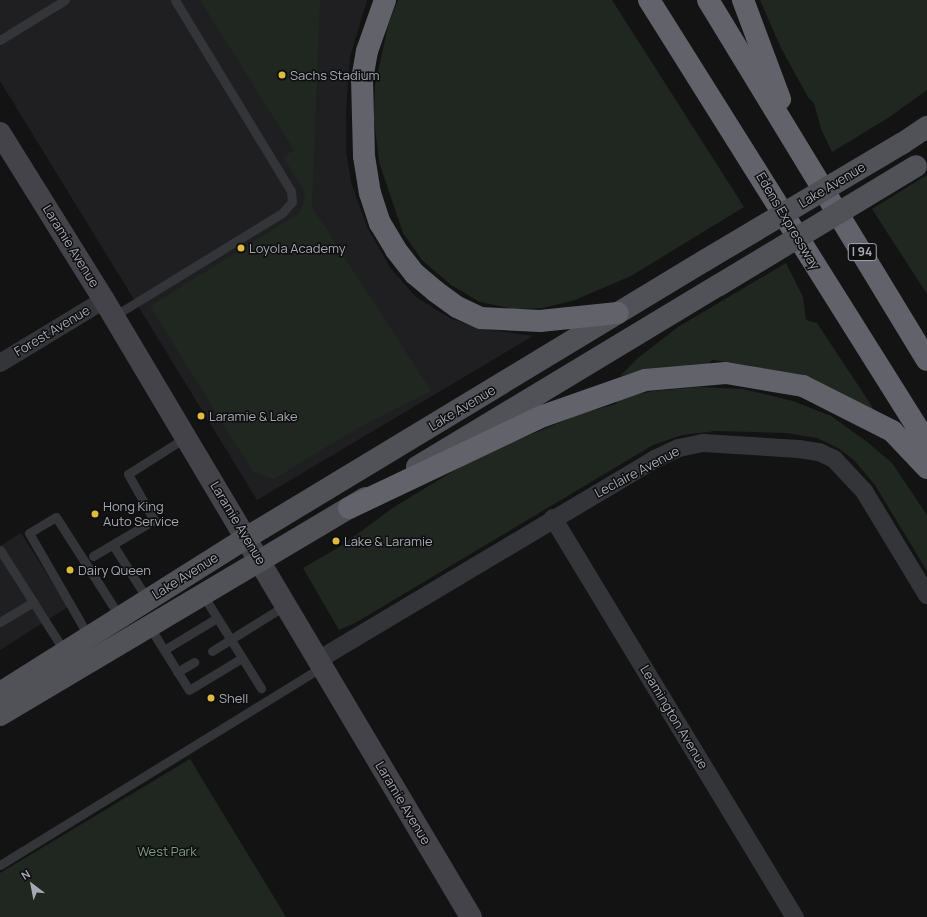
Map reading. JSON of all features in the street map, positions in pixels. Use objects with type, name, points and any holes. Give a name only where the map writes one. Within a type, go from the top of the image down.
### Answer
[{"type":"highway","points":[[385,0],[367,50],[362,79],[364,156],[370,193],[380,223],[396,250],[415,274],[435,291],[457,307],[481,318],[540,322],[618,313]]},
{"type":"highway","name":"Edens Expressway","points":[[649,0],[927,443]]},
{"type":"highway","name":"I 94","points":[[708,0],[927,360]]},
{"type":"highway","points":[[743,0],[796,146]]},
{"type":"highway","points":[[349,508],[543,416],[645,380],[726,373],[803,386],[892,431],[927,468]]},
{"type":"main road","name":"Lake Avenue","points":[[0,693],[246,538],[927,127]]},
{"type":"main road","name":"Lake Avenue","points":[[0,715],[349,508],[922,163]]},
{"type":"street","name":"Laramie Avenue","points":[[0,133],[109,308],[471,917]]},
{"type":"street","name":"Forest Avenue","points":[[0,363],[109,308]]},
{"type":"street","name":"Leclaire Avenue","points":[[320,664],[553,518],[679,448],[703,443],[733,444],[819,452],[834,459],[847,470],[864,491],[927,595]]},
{"type":"street","name":"Leamington Avenue","points":[[553,518],[795,917]]},
{"type":"lane","points":[[0,40],[65,0]]},
{"type":"lane","points":[[109,308],[282,213],[292,202],[291,191],[175,0]]},
{"type":"lane","points":[[94,556],[154,520],[128,474],[186,437]]},
{"type":"lane","points":[[89,637],[29,533],[56,517],[120,617]]},
{"type":"lane","points":[[113,545],[148,600]]},
{"type":"lane","points":[[0,550],[65,652]]},
{"type":"lane","points":[[203,595],[261,688]]},
{"type":"lane","points":[[0,622],[33,602]]},
{"type":"lane","points":[[212,651],[286,605]]},
{"type":"lane","points":[[164,650],[217,618]]},
{"type":"lane","points":[[149,626],[189,690],[242,658]]},
{"type":"lane","points":[[177,672],[194,662]]},
{"type":"lane","points":[[0,865],[320,664]]},
{"type":"shaded area","name":"Loyola Academy","points":[[0,0],[367,0],[350,57],[346,110],[346,151],[351,182],[367,227],[391,269],[416,297],[450,318],[478,328],[533,336],[257,500],[0,81]]},
{"type":"shaded area","points":[[21,533],[68,607],[0,650],[0,546]]},
{"type":"green space","points":[[200,0],[320,0],[312,207],[431,391],[356,429],[274,479],[253,472],[150,306],[300,213],[305,198],[303,189],[283,157],[294,150]]},
{"type":"green space","points":[[398,0],[612,0],[744,207],[631,276],[575,300],[543,308],[513,309],[480,302],[451,285],[422,260],[403,233],[379,162],[374,118],[375,85],[389,22]]},
{"type":"green space","points":[[760,0],[927,0],[927,90],[888,118],[832,152],[821,129],[814,103],[808,97],[781,48]]},
{"type":"green space","points":[[927,175],[927,294],[872,209]]},
{"type":"green space","points":[[786,263],[803,297],[806,320],[817,323],[873,408],[868,415],[788,373],[746,365],[712,360],[707,366],[645,371],[620,376],[638,358],[678,327]]},
{"type":"green space","points":[[699,387],[743,389],[793,401],[831,416],[866,441],[892,463],[927,515],[927,571],[875,485],[854,460],[838,448],[817,438],[786,433],[716,431],[682,435],[653,445],[355,623],[339,630],[303,568],[341,546],[394,507],[475,458],[580,414],[616,404],[619,398],[654,391]]},
{"type":"green space","name":"West Park","points":[[190,759],[286,917],[0,917],[0,873]]},
{"type":"place","name":"Sachs Stadium","points":[[282,75]]},
{"type":"place","name":"Loyola Academy","points":[[241,248]]},
{"type":"place","name":"Laramie & Lake","points":[[201,416]]},
{"type":"place","name":"Hong King Auto Service","points":[[95,514]]},
{"type":"place","name":"Lake & Laramie","points":[[336,541]]},
{"type":"place","name":"Dairy Queen","points":[[70,570]]},
{"type":"place","name":"Shell","points":[[211,698]]}]
